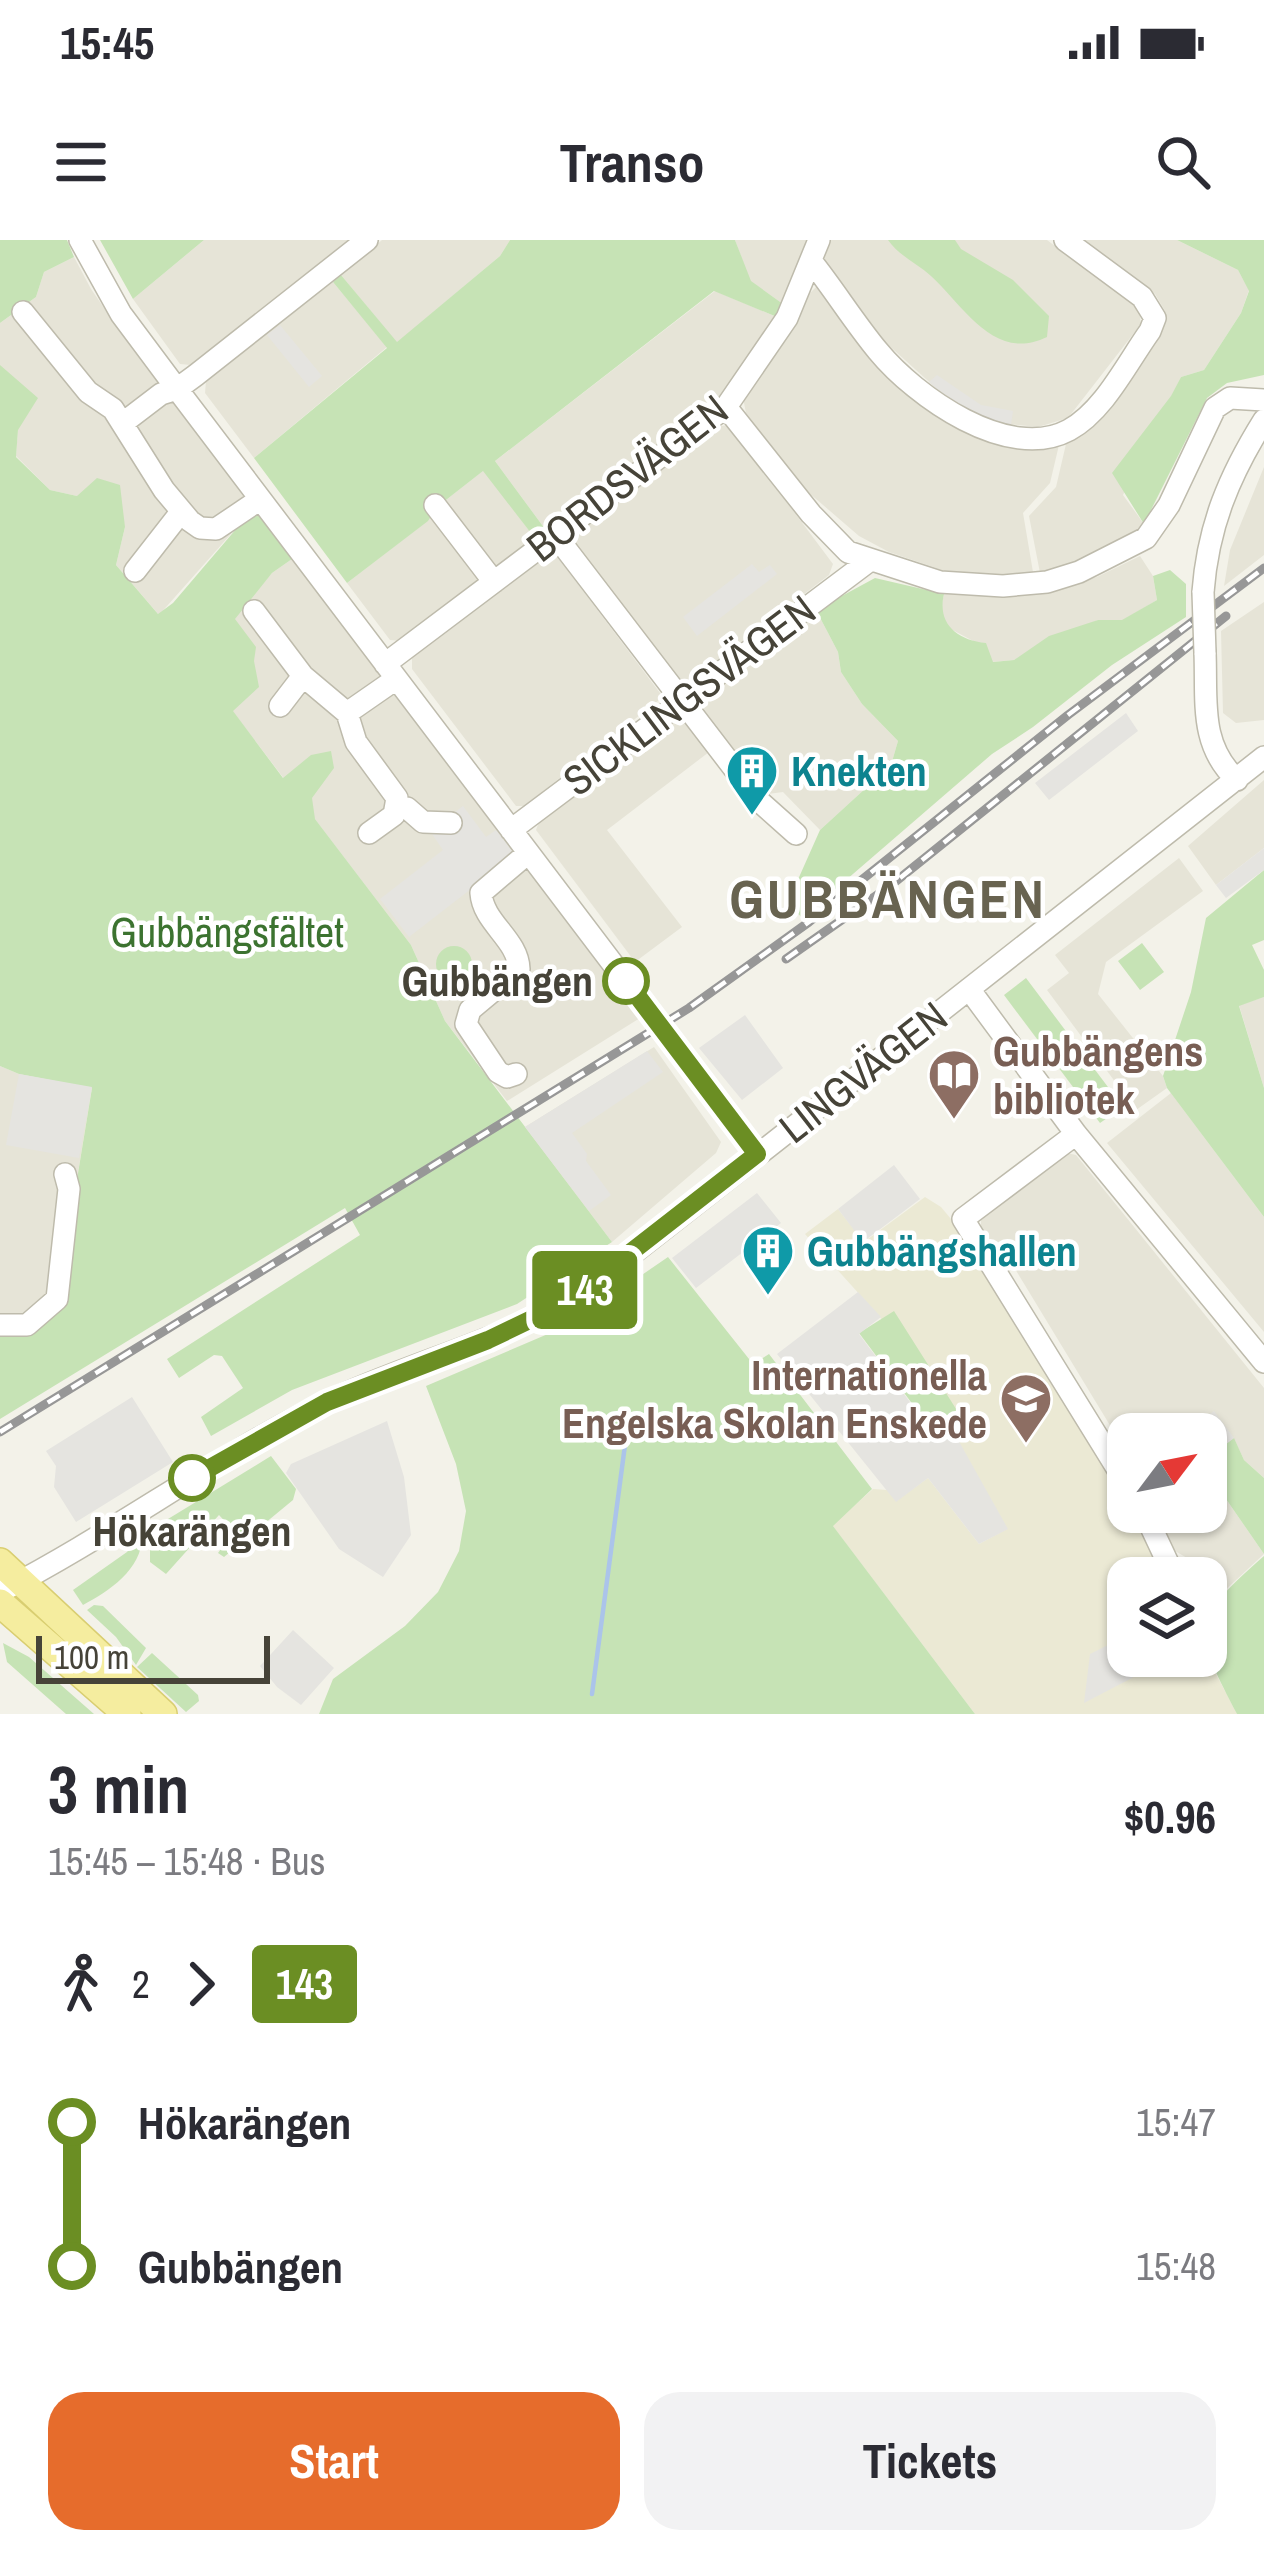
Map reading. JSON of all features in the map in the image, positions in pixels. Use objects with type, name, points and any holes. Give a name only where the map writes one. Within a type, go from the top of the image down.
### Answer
[{"type":"main road","points":[[5,1584],[127,1714]]},
{"type":"main road","points":[[5,1584],[164,1714]]},
{"type":"street","points":[[80,240],[121,314],[176,389],[757,1154]]},
{"type":"street","points":[[123,423],[161,394],[176,389],[368,240]]},
{"type":"street","name":"BORDSVÄGEN","points":[[347,713],[494,582],[726,406],[787,318],[819,240]]},
{"type":"street","points":[[812,262],[901,375],[982,430],[1044,438],[1069,430],[1088,416],[1155,318],[1142,297],[1065,240]]},
{"type":"street","points":[[23,312],[80,383],[113,409],[181,512],[200,528],[216,529],[259,500]]},
{"type":"street","points":[[726,406],[831,537],[868,562],[975,586],[1037,583],[1079,572],[1128,550],[1158,524],[1215,407],[1230,398],[1264,400]]},
{"type":"street","points":[[1237,780],[1216,755],[1207,731],[1202,592],[1216,510],[1230,476],[1264,420]]},
{"type":"street","name":"BORDSVÄGEN","points":[[435,505],[494,582]]},
{"type":"street","points":[[134,571],[181,512]]},
{"type":"street","points":[[556,536],[759,801],[796,834]]},
{"type":"street","name":"SICKLINGSVÄGEN","points":[[511,830],[868,562]]},
{"type":"street","points":[[254,611],[303,676],[347,713],[356,742],[397,798],[394,815],[370,833]]},
{"type":"street","points":[[280,706],[303,676]]},
{"type":"street","name":"LINGVÄGEN","points":[[5,1584],[311,1411],[488,1340],[567,1302],[1264,757]]},
{"type":"street","points":[[397,806],[407,808],[423,823],[452,823]]},
{"type":"street","points":[[516,1074],[507,1077],[498,1072],[466,1024],[470,1010],[519,969],[518,954],[484,909],[481,892],[528,853]]},
{"type":"street","points":[[969,989],[1076,1134],[1264,1362]]},
{"type":"street","points":[[1076,1134],[962,1219],[1107,1452]]},
{"type":"street","points":[[0,1325],[27,1325],[58,1299],[69,1189],[65,1174]]},
{"type":"shaded area","points":[[204,240],[349,240],[191,365],[180,364],[133,299]]},
{"type":"shaded area","points":[[382,240],[510,240],[500,256],[397,343],[341,275]]},
{"type":"shaded area","points":[[735,240],[808,240],[783,304],[750,281]]},
{"type":"shaded area","points":[[830,240],[1047,240],[1139,309],[1141,324],[1068,418],[1038,427],[1000,423],[947,398],[885,342],[824,259]]},
{"type":"shaded area","points":[[1082,240],[1177,240],[1238,270],[1249,290],[1241,313],[1204,370],[1181,377],[1123,495],[1144,524],[1100,553],[1040,573],[1029,516],[1056,487],[1066,444],[1091,426],[1165,321],[1155,294]]},
{"type":"shaded area","points":[[74,257],[133,350],[254,508],[159,615],[116,565],[125,527],[77,496],[50,490],[16,456],[18,430],[0,365],[0,323],[36,297],[44,272]]},
{"type":"shaded area","points":[[333,282],[387,347],[254,458],[205,393],[206,381]]},
{"type":"shaded area","points":[[817,286],[888,374],[1037,448],[1059,445],[1050,483],[1023,513],[1033,572],[1003,576],[951,573],[889,552],[859,536],[801,486],[746,413],[743,398]]},
{"type":"shaded area","points":[[715,291],[777,317],[733,382],[712,404],[545,529],[495,461]]},
{"type":"shaded area","points":[[280,325],[322,376],[309,387],[267,335]]},
{"type":"shaded area","points":[[937,375],[981,405],[1013,411],[1011,425],[983,418],[947,398],[929,382]]},
{"type":"shaded area","points":[[729,425],[833,564],[829,575],[692,680],[681,680],[575,543],[579,531],[715,427]]},
{"type":"shaded area","points":[[1264,467],[1264,555],[1224,586],[1230,550]]},
{"type":"shaded area","points":[[484,470],[534,537],[401,641],[390,640],[347,583]]},
{"type":"shaded area","points":[[549,555],[556,555],[663,697],[524,806],[516,806],[412,669],[412,657]]},
{"type":"shaded area","points":[[1140,556],[1153,576],[1157,600],[1122,621],[1098,620],[1014,660],[992,662],[975,642],[947,627],[940,612],[944,594],[1042,593],[1097,577]]},
{"type":"shaded area","points":[[292,559],[640,1018],[507,1101],[445,1021],[411,945],[195,662],[272,573]]},
{"type":"shaded area","points":[[752,564],[759,572],[770,565],[777,574],[697,636],[683,617]]},
{"type":"shaded area","points":[[1264,602],[1264,720],[1236,723],[1223,713],[1221,631]]},
{"type":"shaded area","points":[[816,610],[838,652],[841,672],[862,704],[898,741],[891,765],[820,830],[783,792],[768,794],[700,707],[702,697]]},
{"type":"shaded area","points":[[1126,713],[1138,731],[1049,800],[1035,783]]},
{"type":"shaded area","points":[[675,718],[684,720],[709,752],[607,830],[682,927],[635,962],[536,830],[539,822]]},
{"type":"shaded area","points":[[1264,780],[1264,848],[1216,885],[1188,846]]},
{"type":"shaded area","points":[[463,806],[486,837],[496,830],[515,855],[409,937],[380,899],[443,850],[430,831]]},
{"type":"shaded area","points":[[1264,848],[1264,870],[1226,898],[1216,885]]},
{"type":"shaded area","points":[[1179,858],[1203,891],[1106,962],[1098,994],[1163,1076],[1167,1088],[1136,1110],[1047,990],[1069,973],[1055,955]]},
{"type":"shaded area","points":[[1264,997],[1264,1088],[1239,1005]]},
{"type":"shaded area","points":[[745,1015],[783,1068],[742,1100],[699,1048]]},
{"type":"shaded area","points":[[654,1047],[721,1142],[716,1153],[612,1242],[525,1127]]},
{"type":"shaded area","points":[[647,1051],[663,1072],[572,1133],[611,1195],[589,1211],[525,1127]]},
{"type":"shaded area","points":[[0,1066],[92,1087],[56,1307],[0,1328]]},
{"type":"shaded area","points":[[19,1074],[92,1087],[79,1158],[6,1145]]},
{"type":"shaded area","points":[[1171,1093],[1264,1217],[1264,1332],[1107,1143]]},
{"type":"shaded area","points":[[1062,1152],[1076,1155],[1264,1388],[1264,1478],[1244,1460],[1234,1439],[1227,1444],[1227,1413],[1107,1413],[1107,1420],[1000,1244],[992,1242],[981,1227],[981,1218]]},
{"type":"shaded area","points":[[894,1165],[920,1199],[863,1242],[838,1209]]},
{"type":"shaded area","points":[[757,1193],[781,1223],[696,1288],[672,1258]]},
{"type":"shaded area","name":"Internationella Engelska Skolan Enskede","points":[[925,1197],[941,1207],[976,1249],[1107,1460],[1107,1533],[1148,1533],[1158,1557],[1107,1557],[1107,1677],[1218,1677],[1237,1714],[975,1714],[832,1525],[873,1489],[887,1490],[896,1501],[928,1478],[979,1544],[1007,1529],[880,1317],[805,1234],[838,1209],[864,1242]]},
{"type":"shaded area","points":[[858,1292],[881,1317],[859,1334],[931,1430],[947,1420],[1008,1529],[979,1544],[928,1478],[896,1502],[777,1354]]},
{"type":"shaded area","points":[[132,1397],[173,1462],[76,1522],[54,1487],[56,1466],[46,1451]]},
{"type":"shaded area","points":[[387,1421],[404,1477],[411,1535],[383,1577],[339,1549],[286,1473],[291,1464]]},
{"type":"shaded area","points":[[1227,1500],[1264,1554],[1227,1588],[1227,1557],[1185,1557],[1170,1548],[1164,1533],[1227,1533]]},
{"type":"shaded area","points":[[293,1630],[334,1668],[301,1705],[260,1666]]},
{"type":"shaded area","points":[[1107,1646],[1107,1677],[1134,1677],[1084,1703],[1090,1654]]},
{"type":"green space","points":[[0,240],[67,240],[74,257],[44,272],[36,297],[0,323]]},
{"type":"green space","points":[[100,240],[204,240],[133,299]]},
{"type":"green space","points":[[510,240],[735,240],[751,281],[783,304],[777,317],[714,291],[495,461],[545,529],[534,537],[483,471],[437,507],[428,521],[347,583],[254,458],[387,348],[333,282],[341,275],[397,342],[500,256]]},
{"type":"green space","points":[[888,240],[955,240],[961,249],[1013,280],[1049,316],[1047,337],[1011,343],[996,337]]},
{"type":"green space","points":[[1177,240],[1264,240],[1264,375],[1227,383],[1207,398],[1144,524],[1112,473],[1181,377],[1204,370],[1241,313],[1249,291],[1238,270]]},
{"type":"green space","name":"Gubbängsfältet","points":[[0,365],[38,398],[18,430],[16,457],[50,490],[77,496],[97,478],[120,485],[125,527],[116,565],[158,614],[173,603],[254,508],[292,559],[272,573],[235,619],[256,647],[259,687],[233,711],[283,778],[311,755],[331,751],[334,768],[312,798],[315,819],[411,945],[445,1021],[612,1242],[517,1304],[292,1390],[211,1436],[201,1417],[243,1388],[222,1356],[214,1355],[179,1378],[167,1359],[360,1235],[345,1208],[0,1419],[0,1328],[56,1307],[92,1088],[0,1066]]},
{"type":"green space","points":[[1170,570],[1186,584],[1186,617],[992,754],[802,918],[788,902],[820,830],[891,765],[898,741],[862,704],[841,672],[838,652],[816,610],[875,578],[944,594],[943,613],[951,628],[986,643],[993,662],[1014,660],[1049,636],[1098,620],[1122,620],[1157,600],[1153,576]]},
{"type":"green space","points":[[1264,870],[1264,940],[1252,945],[1264,970],[1264,997],[1239,1006],[1264,1088],[1264,1217],[1167,1088],[1163,1076],[1191,992],[1206,918]]},
{"type":"green space","points":[[1142,943],[1164,972],[1140,990],[1118,961]]},
{"type":"green space","points":[[454,946],[466,952],[472,964],[466,976],[454,982],[442,976],[436,964],[442,952]]},
{"type":"green space","points":[[1026,978],[1123,1107],[1100,1123],[1004,995]]},
{"type":"green space","points":[[668,1257],[753,1364],[769,1354],[872,1489],[833,1526],[975,1714],[319,1714],[333,1679],[405,1626],[438,1592],[459,1551],[466,1511],[456,1464],[426,1386],[569,1325]]},
{"type":"green space","points":[[894,1311],[958,1412],[932,1430],[859,1333]]},
{"type":"green space","points":[[1234,1438],[1244,1460],[1264,1478],[1264,1554],[1227,1500],[1227,1443]]},
{"type":"green space","points":[[271,1456],[296,1489],[293,1500],[224,1557],[218,1553],[234,1531],[219,1515],[166,1574],[150,1562],[150,1530]]},
{"type":"green space","points":[[142,1535],[131,1568],[83,1605],[73,1590],[127,1552]]},
{"type":"green space","points":[[1264,1556],[1264,1714],[1237,1714],[1219,1677],[1227,1677],[1227,1591]]},
{"type":"green space","points":[[103,1606],[146,1648],[136,1665],[116,1637],[87,1610]]},
{"type":"green space","points":[[3,1643],[29,1657],[94,1714],[66,1714],[7,1662]]},
{"type":"green space","points":[[152,1653],[198,1695],[199,1701],[186,1712],[137,1667]]},
{"type":"waterway","points":[[592,1694],[627,1430]]},
{"type":"railway","points":[[0,1432],[689,1008],[809,922],[1068,715],[1264,568]]},
{"type":"railway","points":[[786,959],[890,886],[1226,616]]},
{"type":"bus line","name":"143","points":[[192,1478],[327,1402],[488,1340],[567,1302],[757,1154],[626,981]]},
{"type":"place","name":"Knekten","points":[[752,817]]},
{"type":"place","name":"Gubbängen","points":[[626,981]]},
{"type":"place","name":"Gubbängens bibliotek","points":[[954,1121]]},
{"type":"place","name":"Gubbängshallen","points":[[768,1297]]},
{"type":"place","name":"Internationella Engelska Skolan Enskede","points":[[1026,1445]]},
{"type":"place","name":"Hökarängen","points":[[192,1478]]},
{"type":"district","name":"GUBBÄNGEN","points":[[888,899]]}]
